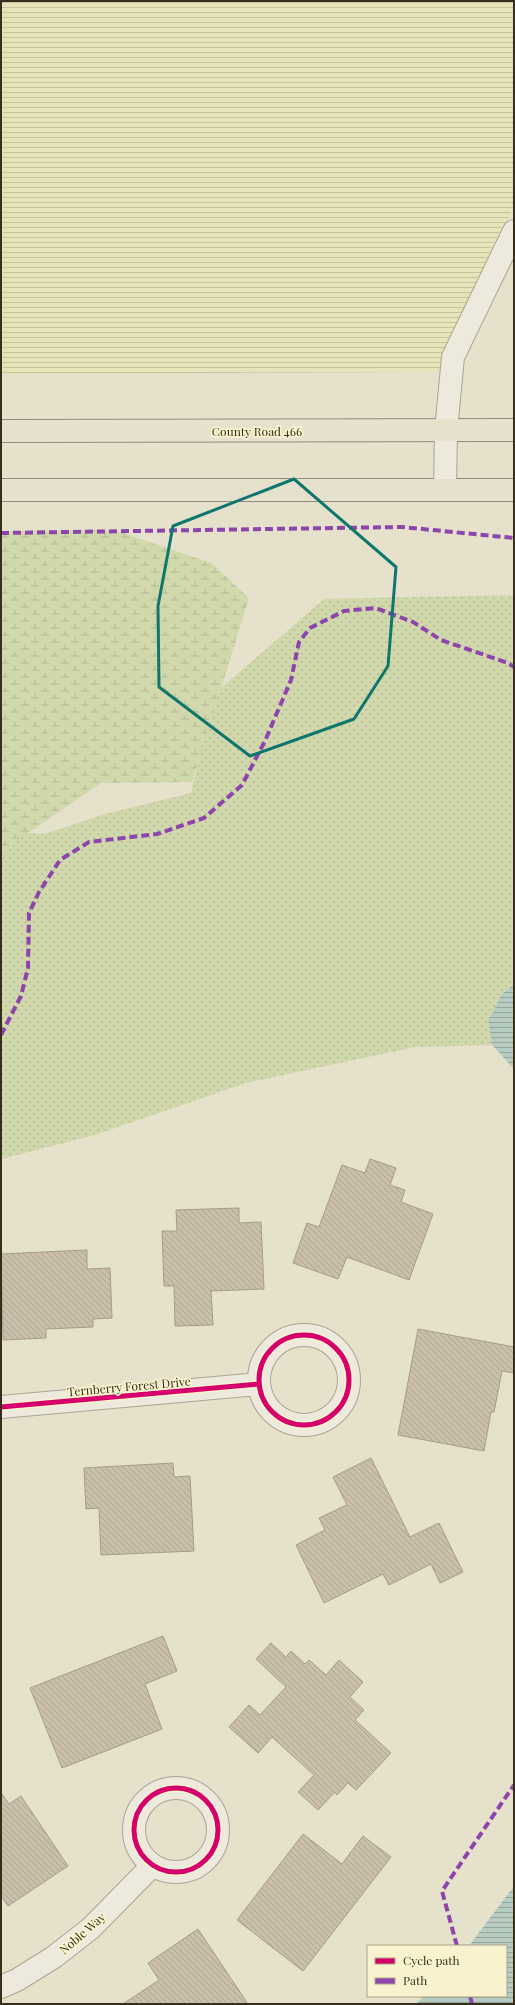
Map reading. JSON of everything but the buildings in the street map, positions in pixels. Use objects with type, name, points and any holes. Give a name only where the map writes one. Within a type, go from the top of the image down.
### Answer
[{"type":"main road","name":"County Road 466","points":[[1,432],[514,430]]},
{"type":"main road","points":[[1,490],[514,490]]},
{"type":"street","points":[[445,490],[446,430],[453,357],[514,231]]},
{"type":"street","points":[[300,1335],[314,1336],[328,1341],[346,1362],[349,1376],[348,1392],[342,1406],[330,1417],[316,1424],[300,1425],[285,1421],[279,1417],[272,1412],[263,1400],[259,1384],[260,1370],[265,1357],[274,1346],[286,1339],[300,1335]]},
{"type":"street","name":"Ternberry Forest Drive","points":[[1,1407],[259,1384]]},
{"type":"street","name":"Noble Way","points":[[1,1986],[17,1980],[54,1956],[91,1928],[152,1865]]},
{"type":"highlighted area","points":[[294,479],[396,567],[388,666],[354,719],[250,756],[159,687],[158,606],[173,526]]},
{"type":"shaded area","points":[[1,1],[514,1],[514,207],[496,239],[438,372],[1,374]]},
{"type":"shaded area","points":[[514,986],[514,1069],[492,1045],[488,1019],[501,995],[509,988]]},
{"type":"shaded area","points":[[514,1886],[514,2004],[416,2004],[423,1997],[507,1997],[507,1945],[470,1945]]},
{"type":"green space","points":[[114,530],[211,563],[249,598],[192,782],[101,783],[15,842],[1,863],[1,531]]},
{"type":"green space","points":[[514,595],[514,986],[509,988],[501,995],[488,1019],[492,1045],[415,1047],[246,1083],[95,1135],[1,1159],[1,825],[27,833],[45,834],[105,814],[191,793],[214,694],[324,599]]},
{"type":"marked path","points":[[1,533],[402,527],[514,538]]},
{"type":"marked path","points":[[1,1035],[21,996],[28,968],[29,913],[39,892],[60,860],[89,842],[157,834],[204,818],[242,785],[265,741],[291,680],[299,642],[310,628],[344,611],[376,608],[413,622],[441,640],[508,663],[514,667]]},
{"type":"marked path","points":[[457,1945],[442,1891],[514,1785]]},
{"type":"marked path","points":[[470,1997],[472,2004]]},
{"type":"cycle path","points":[[304,1335],[321,1339],[336,1348],[345,1363],[349,1380],[345,1397],[336,1412],[321,1421],[304,1425],[287,1421],[272,1412],[263,1397],[259,1380],[263,1363],[272,1348],[287,1339],[304,1335]]},
{"type":"cycle path","points":[[1,1407],[259,1384]]},
{"type":"cycle path","points":[[176,1788],[192,1791],[206,1800],[215,1814],[218,1830],[215,1846],[206,1860],[192,1869],[176,1872],[160,1869],[146,1860],[137,1846],[134,1830],[137,1814],[146,1800],[160,1791],[176,1788]]}]
